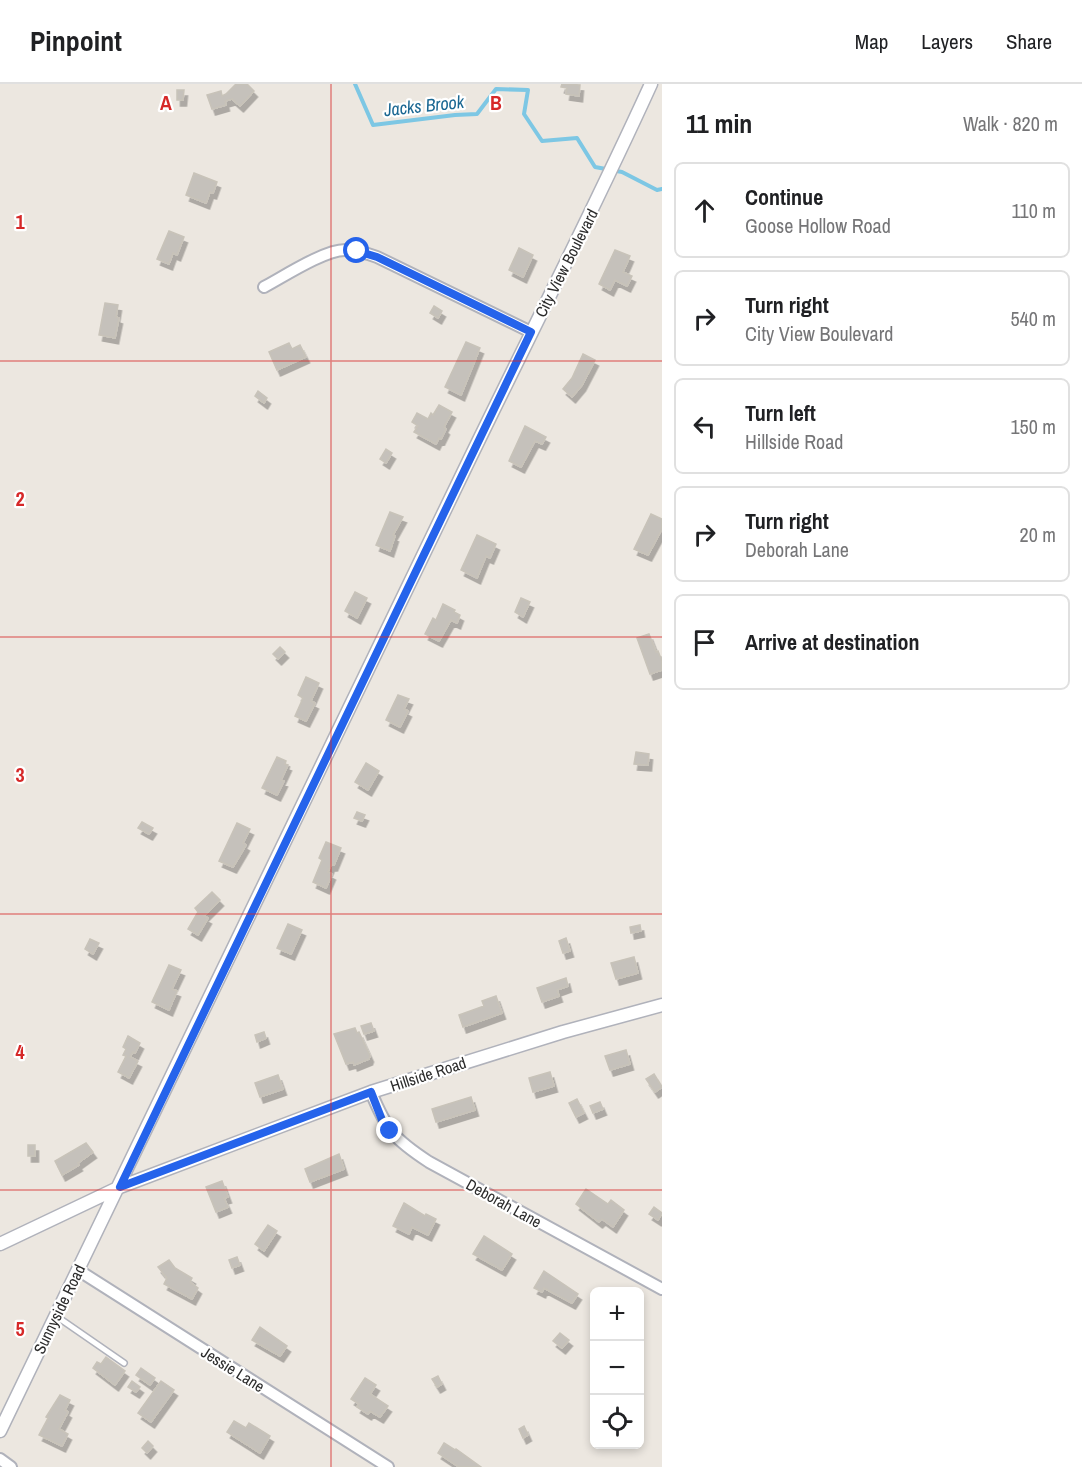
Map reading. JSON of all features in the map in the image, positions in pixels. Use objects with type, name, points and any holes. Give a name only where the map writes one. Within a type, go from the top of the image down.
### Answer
[{"type":"street","name":"City View Boulevard","points":[[120,1187],[531,332],[607,180],[651,84]]},
{"type":"street","points":[[264,287],[331,252],[357,251],[377,257],[531,332]]},
{"type":"street","name":"Hillside Road","points":[[0,1244],[120,1187],[371,1092],[563,1032],[662,1005]]},
{"type":"street","name":"Deborah Lane","points":[[371,1092],[382,1120],[400,1142],[414,1152],[662,1289]]},
{"type":"street","name":"Sunnyside Road","points":[[0,1431],[120,1187]]},
{"type":"street","name":"Jessie Lane","points":[[78,1270],[388,1467]]},
{"type":"street","points":[[0,1459],[11,1467]]},
{"type":"lane","points":[[56,1316],[124,1363]]},
{"type":"building","points":[[236,84],[247,84],[254,91],[240,106],[232,99],[225,101],[226,105],[212,109],[207,95],[221,91],[222,96]]},
{"type":"building","points":[[562,84],[580,85],[579,96],[566,94],[567,88],[561,87]]},
{"type":"building","points":[[177,90],[184,90],[183,100],[177,100]]},
{"type":"building","points":[[194,173],[217,182],[206,203],[186,195]]},
{"type":"building","points":[[169,231],[184,237],[177,255],[173,253],[169,264],[157,259]]},
{"type":"building","points":[[519,248],[533,255],[523,277],[509,270]]},
{"type":"building","points":[[615,250],[630,256],[623,272],[632,276],[627,286],[615,280],[610,290],[599,284]]},
{"type":"building","points":[[105,303],[118,305],[116,317],[119,318],[115,338],[99,335]]},
{"type":"building","points":[[434,306],[442,311],[438,318],[430,313]]},
{"type":"building","points":[[466,342],[480,348],[461,395],[445,387]]},
{"type":"building","points":[[289,343],[292,349],[300,345],[306,357],[277,370],[269,352]]},
{"type":"building","points":[[583,354],[595,360],[582,385],[572,397],[563,389],[572,378]]},
{"type":"building","points":[[258,391],[267,398],[264,403],[255,396]]},
{"type":"building","points":[[439,405],[452,412],[441,439],[439,438],[436,444],[414,432],[418,426],[412,422],[417,413],[428,419]]},
{"type":"building","points":[[525,426],[546,437],[542,444],[535,441],[521,467],[509,461]]},
{"type":"building","points":[[386,449],[392,453],[386,463],[380,459]]},
{"type":"building","points":[[390,512],[403,517],[393,535],[395,536],[390,551],[376,545]]},
{"type":"building","points":[[651,514],[662,519],[662,529],[648,555],[634,549]]},
{"type":"building","points":[[477,535],[496,544],[490,558],[486,556],[477,578],[461,570]]},
{"type":"building","points":[[355,592],[367,598],[357,618],[345,611]]},
{"type":"building","points":[[521,598],[530,602],[523,617],[515,612]]},
{"type":"building","points":[[443,604],[460,615],[457,623],[451,620],[439,641],[425,634],[433,618],[436,620]]},
{"type":"building","points":[[649,634],[662,661],[662,670],[650,674],[637,638]]},
{"type":"building","points":[[280,647],[285,652],[278,659],[273,654]]},
{"type":"building","points":[[306,677],[319,683],[311,701],[315,703],[306,721],[295,716],[303,698],[298,695]]},
{"type":"building","points":[[398,695],[409,699],[404,709],[408,711],[400,727],[386,720]]},
{"type":"building","points":[[636,752],[649,754],[648,765],[634,764]]},
{"type":"building","points":[[277,757],[286,761],[285,764],[288,765],[277,795],[262,788]]},
{"type":"building","points":[[366,763],[379,771],[368,790],[355,782]]},
{"type":"building","points":[[357,812],[365,815],[362,821],[354,818]]},
{"type":"building","points":[[142,822],[153,828],[149,834],[138,828]]},
{"type":"building","points":[[237,823],[250,829],[243,843],[246,845],[233,867],[219,861]]},
{"type":"building","points":[[326,842],[341,848],[334,865],[331,865],[328,872],[332,874],[326,888],[313,882]]},
{"type":"building","points":[[212,892],[220,900],[204,916],[208,918],[198,935],[188,929],[198,912],[195,908]]},
{"type":"building","points":[[288,924],[302,930],[291,954],[277,948]]},
{"type":"building","points":[[640,925],[641,931],[631,933],[630,927]]},
{"type":"building","points":[[566,938],[570,951],[563,953],[559,941]]},
{"type":"building","points":[[90,939],[99,943],[93,954],[85,949]]},
{"type":"building","points":[[634,957],[638,973],[616,979],[611,963]]},
{"type":"building","points":[[169,965],[181,970],[172,989],[177,991],[169,1010],[152,1002]]},
{"type":"building","points":[[566,978],[568,986],[557,990],[559,996],[542,1002],[537,988]]},
{"type":"building","points":[[496,996],[502,1013],[463,1027],[459,1015],[484,1006],[482,1001]]},
{"type":"building","points":[[371,1023],[374,1031],[364,1034],[361,1026]]},
{"type":"building","points":[[355,1028],[370,1056],[369,1059],[354,1065],[353,1062],[346,1064],[334,1034]]},
{"type":"building","points":[[264,1032],[266,1038],[257,1042],[255,1035]]},
{"type":"building","points":[[128,1036],[140,1043],[130,1057],[138,1061],[129,1078],[118,1072],[126,1056],[123,1055],[126,1049],[123,1047]]},
{"type":"building","points":[[626,1050],[630,1064],[610,1070],[605,1056]]},
{"type":"building","points":[[550,1072],[554,1086],[533,1092],[529,1078]]},
{"type":"building","points":[[654,1074],[662,1087],[655,1092],[646,1079]]},
{"type":"building","points":[[278,1075],[283,1089],[260,1097],[255,1083]]},
{"type":"building","points":[[471,1097],[475,1110],[436,1122],[432,1109]]},
{"type":"building","points":[[577,1099],[584,1113],[576,1117],[569,1103]]},
{"type":"building","points":[[600,1102],[603,1109],[593,1113],[590,1106]]},
{"type":"building","points":[[86,1143],[93,1152],[78,1163],[79,1165],[62,1175],[55,1161]]},
{"type":"building","points":[[28,1145],[35,1145],[35,1156],[28,1156]]},
{"type":"building","points":[[339,1154],[344,1169],[310,1182],[305,1169]]},
{"type":"building","points":[[222,1181],[228,1197],[224,1198],[228,1207],[216,1212],[206,1187]]},
{"type":"building","points":[[586,1189],[608,1204],[611,1200],[624,1210],[613,1227],[602,1219],[599,1222],[576,1204]]},
{"type":"building","points":[[404,1203],[425,1216],[426,1214],[436,1219],[428,1235],[412,1227],[409,1234],[393,1226]]},
{"type":"building","points":[[654,1207],[662,1213],[658,1220],[649,1214]]},
{"type":"building","points":[[268,1225],[277,1231],[264,1251],[255,1244]]},
{"type":"building","points":[[484,1236],[512,1254],[502,1270],[473,1254]]},
{"type":"building","points":[[237,1257],[240,1265],[232,1268],[229,1260]]},
{"type":"building","points":[[169,1260],[175,1268],[192,1278],[190,1282],[198,1288],[192,1299],[164,1284],[167,1278],[158,1267]]},
{"type":"building","points":[[544,1271],[578,1294],[572,1303],[544,1288],[542,1292],[534,1288]]},
{"type":"building","points":[[260,1327],[287,1346],[280,1356],[252,1340]]},
{"type":"building","points":[[560,1333],[569,1340],[562,1348],[553,1341]]},
{"type":"building","points":[[106,1357],[125,1371],[115,1385],[93,1368],[97,1362],[101,1364]]},
{"type":"building","points":[[141,1368],[155,1378],[150,1385],[136,1375]]},
{"type":"building","points":[[438,1376],[442,1384],[437,1387],[432,1379]]},
{"type":"building","points":[[365,1378],[376,1385],[370,1394],[388,1406],[380,1417],[370,1411],[368,1414],[357,1407],[359,1404],[351,1399]]},
{"type":"building","points":[[132,1381],[140,1387],[136,1392],[128,1387]]},
{"type":"building","points":[[161,1381],[174,1390],[151,1422],[138,1413]]},
{"type":"building","points":[[60,1395],[70,1400],[65,1410],[68,1412],[59,1429],[68,1434],[62,1446],[39,1435],[48,1418],[46,1417]]},
{"type":"building","points":[[234,1421],[246,1428],[249,1423],[270,1436],[260,1453],[227,1432]]},
{"type":"building","points":[[524,1426],[528,1435],[523,1438],[519,1429]]},
{"type":"building","points":[[148,1441],[153,1446],[147,1453],[142,1448]]},
{"type":"building","points":[[444,1443],[481,1467],[459,1467],[438,1453]]},
{"type":"waterway","name":"Jacks Brook","points":[[355,84],[373,125],[477,114],[496,89],[528,90],[524,114],[542,141],[577,138],[595,167],[622,172],[657,190],[662,189]]},
{"type":"route","points":[[357,251],[377,257],[531,332],[120,1187],[371,1092],[382,1120],[390,1131]]}]
